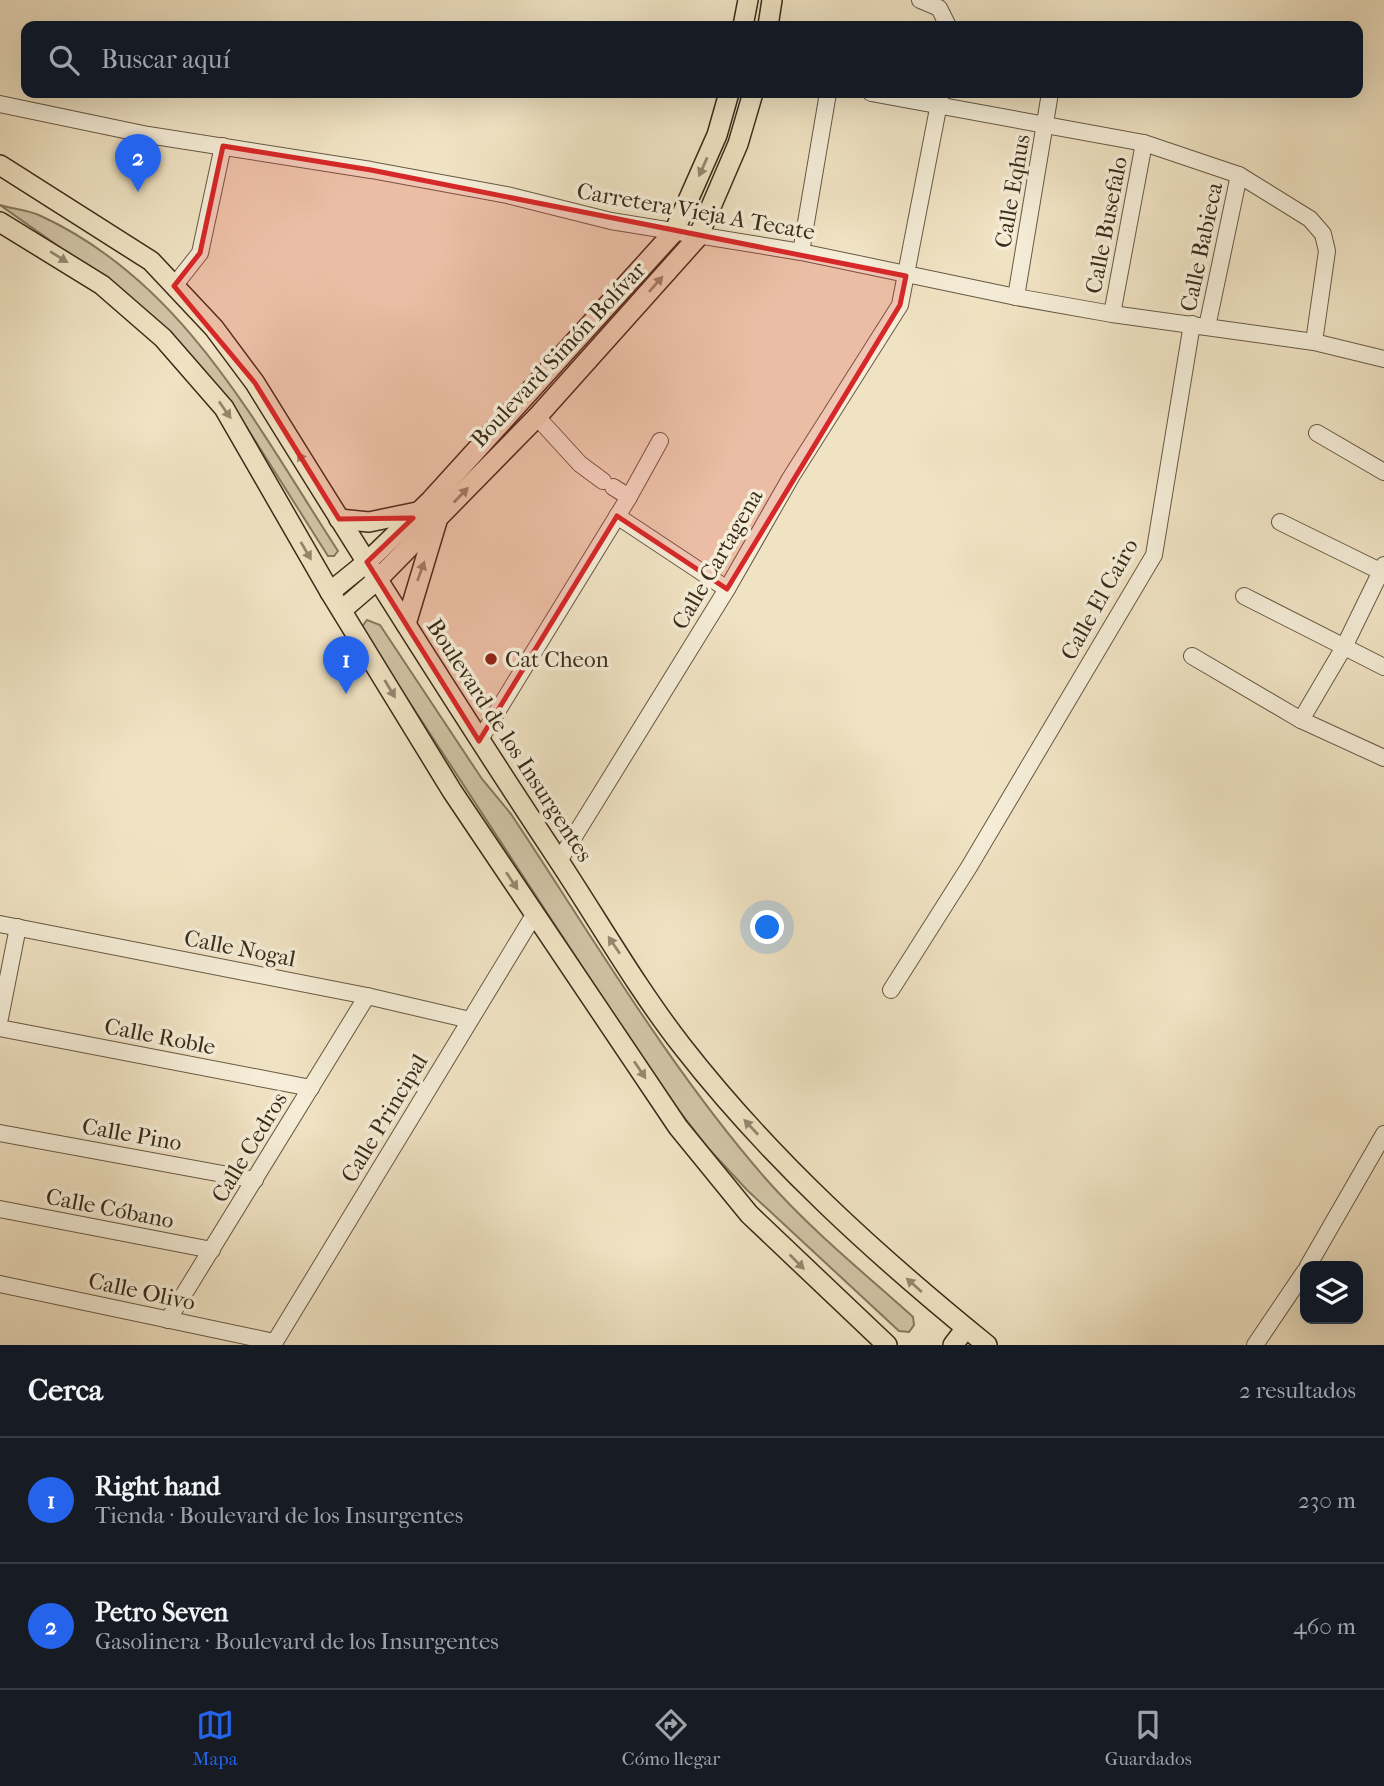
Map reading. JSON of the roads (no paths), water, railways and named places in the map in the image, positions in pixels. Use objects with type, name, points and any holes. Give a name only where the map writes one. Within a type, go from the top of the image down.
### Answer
[{"type":"main road","points":[[744,21],[748,0]]},
{"type":"main road","points":[[769,21],[772,0]]},
{"type":"main road","name":"Boulevard Simón Bolívar","points":[[342,610],[378,579],[430,514],[674,232],[717,135],[728,98]]},
{"type":"main road","name":"Boulevard Simón Bolívar","points":[[330,592],[430,514],[537,417],[698,237],[738,144],[752,98]]},
{"type":"main road","name":"Boulevard de los Insurgentes","points":[[0,165],[150,261],[214,328],[255,383],[479,741],[681,1045],[741,1116],[824,1204],[987,1345]]},
{"type":"main road","points":[[0,222],[102,285],[163,338],[224,408],[330,592],[452,791],[678,1127],[749,1214],[887,1345]]},
{"type":"main road","points":[[339,519],[384,521],[430,514],[406,624]]},
{"type":"main road","points":[[953,1345],[966,1328]]},
{"type":"street","points":[[920,0],[939,8],[946,21]]},
{"type":"street","points":[[801,252],[827,98]]},
{"type":"street","name":"Calle Eqhus","points":[[1016,297],[1050,98]]},
{"type":"street","points":[[940,99],[1144,143],[1239,176],[1310,219],[1323,234],[1327,251],[1314,342]]},
{"type":"street","name":"Calle Cartagena","points":[[559,861],[727,589],[791,477],[900,305],[940,99]]},
{"type":"street","name":"Carretera Vieja A Tecate","points":[[0,104],[148,135],[385,172],[698,237],[801,252],[1016,297],[1112,314],[1314,342],[1384,359]]},
{"type":"street","name":"Calle Busefalo","points":[[1112,314],[1144,143]]},
{"type":"street","points":[[174,286],[200,253],[223,146]]},
{"type":"street","name":"Calle Babieca","points":[[1200,326],[1239,176]]},
{"type":"street","name":"Calle El Cairo","points":[[891,990],[969,867],[1154,555],[1200,326]]},
{"type":"street","points":[[537,417],[580,464],[629,498]]},
{"type":"street","points":[[1317,433],[1384,472]]},
{"type":"street","points":[[479,741],[629,498],[660,441]]},
{"type":"street","points":[[617,516],[727,589]]},
{"type":"street","points":[[1280,522],[1383,570],[1344,647],[1301,720]]},
{"type":"street","points":[[1244,596],[1384,667]]},
{"type":"street","points":[[1192,656],[1301,720],[1384,758]]},
{"type":"street","name":"Calle Principal","points":[[274,1344],[534,915]]},
{"type":"street","name":"Calle Nogal","points":[[0,924],[367,996],[470,1020]]},
{"type":"street","points":[[0,1017],[18,927]]},
{"type":"street","name":"Calle Cedros","points":[[167,1320],[367,996]]},
{"type":"street","name":"Calle Roble","points":[[0,1028],[310,1088]]},
{"type":"street","name":"Calle Pino","points":[[0,1133],[255,1180]]},
{"type":"street","points":[[1311,1261],[1384,1134]]},
{"type":"street","name":"Calle Cóbano","points":[[0,1209],[212,1250]]},
{"type":"street","points":[[1255,1345],[1300,1278]]},
{"type":"street","name":"Calle Olivo","points":[[0,1284],[274,1344]]},
{"type":"place","name":"Petro Seven","points":[[138,192]]},
{"type":"place","name":"Cat Cheon","points":[[491,659]]},
{"type":"place","name":"Right hand","points":[[346,694]]}]
